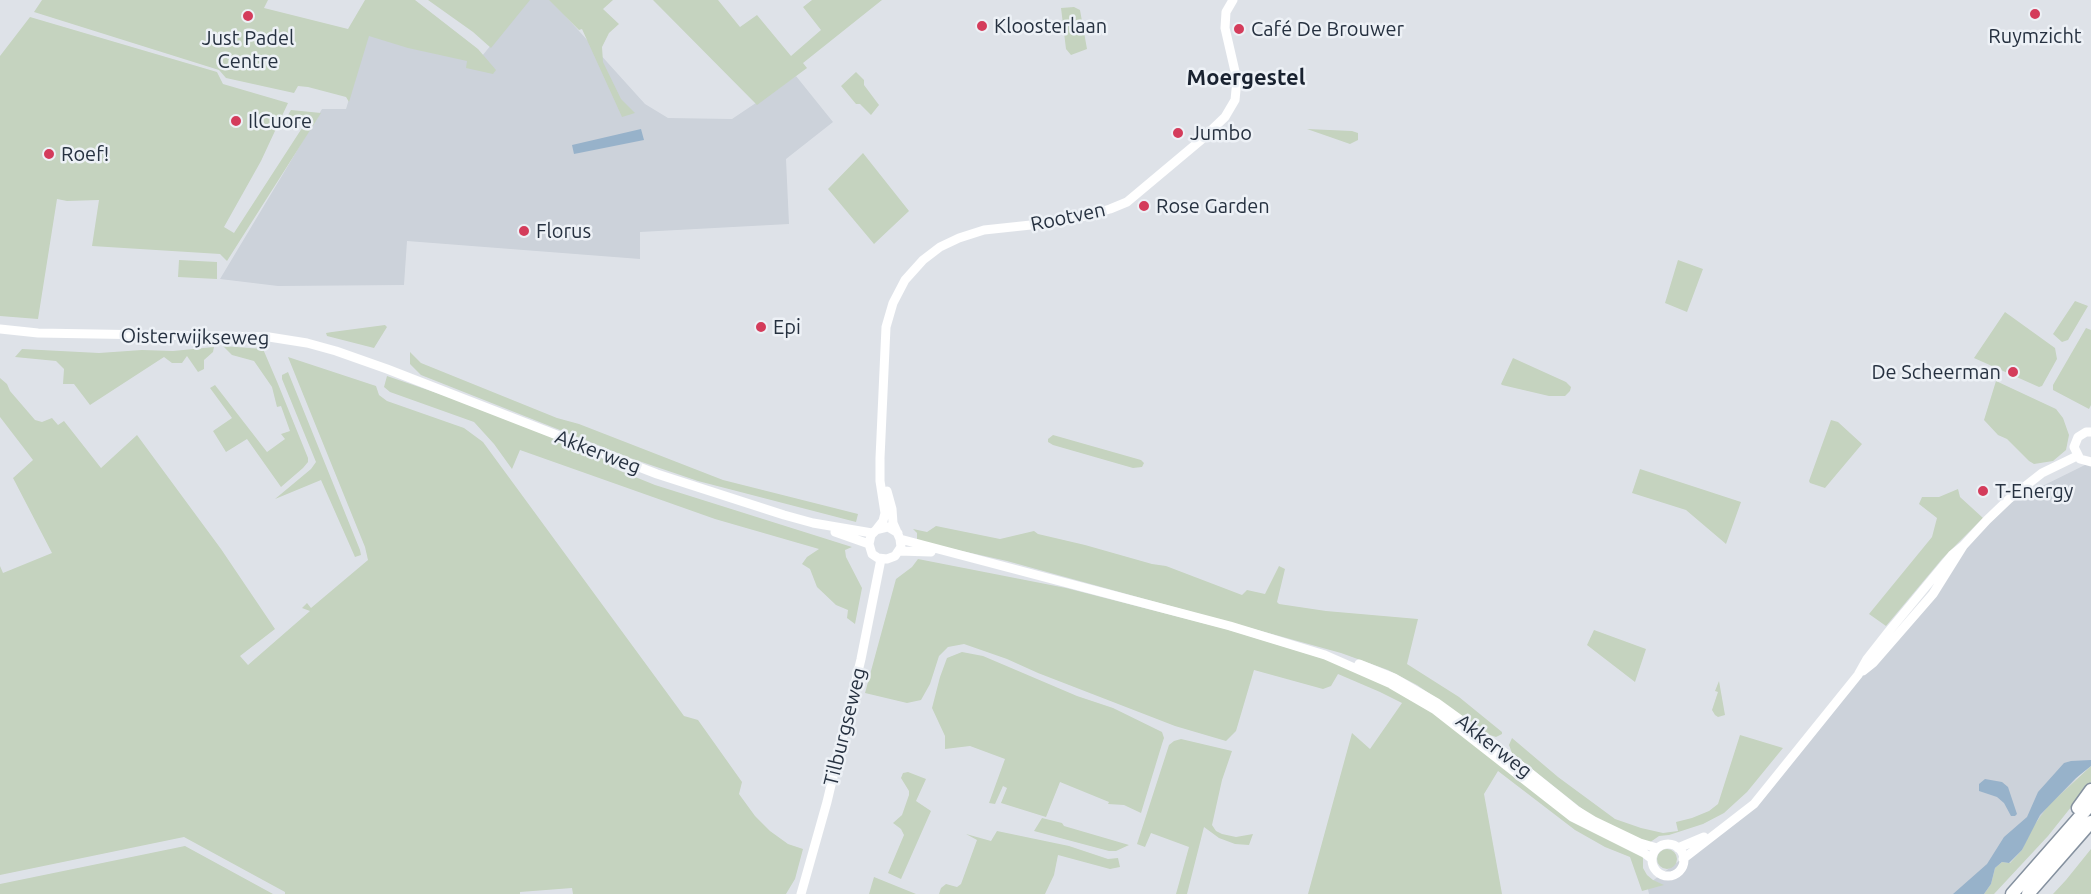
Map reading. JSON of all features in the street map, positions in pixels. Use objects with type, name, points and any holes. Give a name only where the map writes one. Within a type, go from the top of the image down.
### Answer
[{"type":"highway","points":[[2030,875],[2091,790]]},
{"type":"highway","points":[[2012,894],[2091,804]]},
{"type":"highway","points":[[2028,894],[2091,822]]},
{"type":"main road","name":"Rootven","points":[[881,475],[886,327],[892,303],[911,272],[940,248],[959,238],[984,230],[1059,222],[1110,209],[1127,202],[1201,140],[1224,117],[1235,100],[1237,80],[1225,28],[1226,12],[1233,0]]},
{"type":"main road","name":"Oisterwijkseweg","points":[[0,329],[38,333],[269,338],[307,343],[387,369]]},
{"type":"main road","name":"Akkerweg","points":[[387,369],[657,474],[813,523],[868,544]]},
{"type":"main road","points":[[1683,859],[1754,804],[1858,675],[1867,659],[1952,555],[2009,499],[2075,452],[2078,437],[2091,432]]},
{"type":"main road","points":[[2075,452],[2083,461],[2091,462]]},
{"type":"main road","points":[[881,475],[892,509],[893,523],[899,536],[899,551],[893,558],[881,559],[872,554],[868,544],[874,531],[883,521],[885,513],[881,475]]},
{"type":"main road","name":"Akkerweg","points":[[813,523],[874,531]]},
{"type":"main road","points":[[874,531],[888,527],[899,536]]},
{"type":"main road","name":"Akkerweg","points":[[899,536],[966,557]]},
{"type":"main road","name":"Akkerweg","points":[[899,551],[923,550],[966,557],[1230,626],[1325,655],[1413,696],[1496,751],[1585,816],[1640,843],[1657,848]]},
{"type":"main road","name":"Tilburgseweg","points":[[801,894],[827,802],[861,659],[881,559]]},
{"type":"main road","name":"Akkerweg","points":[[1496,751],[1572,817],[1652,859]]},
{"type":"main road","points":[[1678,848],[1683,859],[1679,871],[1666,876],[1655,869],[1652,859],[1657,848],[1665,844],[1678,848],[1703,837],[1710,837]]},
{"type":"shaded area","points":[[528,0],[551,0],[645,104],[668,118],[732,119],[796,76],[833,122],[786,159],[789,224],[640,232],[640,259],[407,241],[404,285],[278,286],[220,279],[322,109],[346,109],[369,34],[482,56]]},
{"type":"shaded area","points":[[2091,462],[2091,763],[1968,894],[1649,894],[1647,885],[1751,807],[2002,506]]},
{"type":"green space","points":[[42,0],[268,0],[264,8],[348,29],[365,0],[415,0],[478,49],[496,70],[493,74],[466,68],[467,61],[408,48],[369,36],[349,102],[346,97],[308,87],[298,86],[294,93],[226,78],[219,70],[34,12]]},
{"type":"green space","points":[[428,0],[530,0],[491,48],[473,32]]},
{"type":"green space","points":[[549,0],[613,0],[603,9],[619,24],[609,33],[602,47],[603,62],[621,99],[635,113],[622,117],[582,29],[579,30]]},
{"type":"green space","points":[[653,0],[718,0],[740,27],[757,15],[791,56],[821,30],[803,7],[812,0],[882,0],[803,63],[807,68],[757,105]]},
{"type":"green space","points":[[1074,7],[1080,10],[1087,49],[1071,55],[1066,49],[1061,8]]},
{"type":"green space","points":[[30,17],[217,72],[223,84],[288,103],[261,161],[224,227],[234,233],[304,125],[288,115],[291,110],[321,113],[227,261],[220,254],[92,246],[99,200],[57,199],[38,319],[0,316],[0,56]]},
{"type":"green space","points":[[856,72],[864,80],[864,85],[879,105],[871,115],[860,104],[856,104],[841,86]]},
{"type":"green space","points":[[1307,129],[1352,131],[1358,133],[1358,140],[1350,144]]},
{"type":"green space","points":[[863,153],[909,211],[874,244],[828,189]]},
{"type":"green space","points":[[179,260],[217,262],[217,279],[178,277]]},
{"type":"green space","points":[[1678,260],[1703,269],[1687,312],[1665,303]]},
{"type":"green space","points":[[2075,301],[2088,306],[2068,340],[2062,342],[2053,334]]},
{"type":"green space","points":[[2005,312],[2055,348],[2057,359],[2042,386],[2039,387],[1974,358]]},
{"type":"green space","points":[[385,325],[387,327],[374,348],[327,336],[326,333],[332,332]]},
{"type":"green space","points":[[2086,328],[2091,330],[2091,405],[2089,409],[2053,390],[2053,385]]},
{"type":"green space","points":[[223,346],[263,349],[278,384],[308,458],[303,468],[281,487],[247,439],[226,452],[213,431],[232,418],[210,388],[215,385],[267,452],[285,439],[281,434],[290,431],[281,406],[277,407],[272,387],[254,361],[232,355]]},
{"type":"green space","points":[[214,347],[213,352],[204,360],[204,369],[198,372],[187,356],[182,363],[172,363],[164,357],[90,405],[74,384],[63,384],[64,369],[56,361],[15,357],[22,349],[99,353],[142,350],[173,351]]},
{"type":"green space","points":[[410,352],[421,363],[557,418],[579,424],[723,480],[858,514],[856,522],[698,481],[633,459],[421,375],[410,364]]},
{"type":"green space","points":[[288,357],[376,386],[379,395],[387,401],[464,428],[483,442],[684,716],[698,720],[742,782],[739,794],[755,816],[788,844],[803,849],[795,879],[786,894],[573,894],[572,888],[520,892],[520,894],[285,894],[184,837],[0,875],[0,566],[3,573],[52,553],[13,478],[33,460],[0,417],[0,378],[35,420],[42,422],[52,418],[58,425],[64,421],[101,468],[137,435],[221,549],[275,629],[240,656],[248,665],[310,611],[302,608],[307,603],[311,608],[368,560],[365,547]]},
{"type":"green space","points":[[1513,358],[1566,382],[1571,387],[1570,391],[1565,396],[1549,396],[1502,385]]},
{"type":"green space","points":[[288,372],[361,555],[355,557],[321,480],[275,499],[311,469],[316,462],[282,379],[282,375]]},
{"type":"green space","points":[[387,376],[463,402],[593,453],[613,468],[655,485],[852,547],[845,550],[846,557],[862,588],[855,624],[847,618],[848,610],[836,605],[817,587],[810,569],[802,564],[807,557],[819,549],[715,519],[520,450],[512,469],[474,422],[390,392],[384,387]]},
{"type":"green space","points":[[1996,381],[2056,409],[2063,418],[2069,435],[2066,450],[2053,461],[2034,464],[2007,439],[1998,435],[1984,420]]},
{"type":"green space","points":[[1831,420],[1838,422],[1862,444],[1825,488],[1809,481]]},
{"type":"green space","points":[[1053,435],[1141,460],[1144,463],[1142,467],[1133,468],[1053,445],[1048,442],[1048,439]]},
{"type":"green space","points":[[1640,469],[1741,502],[1726,544],[1686,510],[1632,493]]},
{"type":"green space","points":[[1958,489],[1960,497],[1983,518],[1942,559],[1886,626],[1869,614],[1932,537],[1937,518],[1919,504],[1922,497],[1939,497]]},
{"type":"green space","points":[[936,526],[1000,539],[1034,531],[1038,534],[1166,566],[1242,595],[1247,590],[1265,594],[1279,566],[1285,569],[1277,602],[1279,604],[1326,611],[1418,619],[1407,664],[1459,697],[1502,734],[1496,737],[1490,735],[1417,685],[1388,670],[1341,653],[1007,561],[917,541],[917,533],[913,529],[927,532]]},
{"type":"green space","points":[[918,559],[1066,588],[1226,629],[1328,660],[1399,690],[1643,855],[1643,868],[1647,875],[1664,885],[1642,891],[1630,857],[1605,847],[1575,830],[1498,771],[1484,794],[1502,894],[1308,894],[1352,733],[1370,749],[1402,703],[1338,674],[1331,686],[1323,689],[1254,670],[1236,731],[1226,741],[1175,726],[964,644],[948,647],[939,656],[930,684],[921,700],[907,703],[865,693],[896,579],[912,567]]},
{"type":"green space","points":[[1594,630],[1646,649],[1635,682],[1587,645]]},
{"type":"green space","points":[[962,652],[983,656],[1077,696],[1113,708],[1162,732],[1164,738],[1141,813],[1124,805],[1108,804],[1109,802],[1060,782],[1046,817],[1001,803],[1007,788],[1003,786],[995,804],[989,803],[1005,759],[970,746],[945,749],[945,736],[932,708],[947,658]]},
{"type":"green space","points":[[1719,681],[1725,715],[1718,717],[1712,710]]},
{"type":"green space","points":[[1740,735],[1783,748],[1747,792],[1724,813],[1703,824],[1669,835],[1659,836],[1649,843],[1595,819],[1512,753],[1509,745],[1512,738],[1558,777],[1615,819],[1663,833],[1678,831],[1676,822],[1709,811],[1718,804]]},
{"type":"green space","points":[[1181,739],[1232,751],[1222,780],[1212,825],[1222,834],[1236,837],[1253,834],[1249,845],[1235,844],[1219,838],[1204,827],[1187,894],[1176,894],[1189,847],[1151,833],[1145,847],[1137,844],[1169,745]]},
{"type":"green space","points":[[2091,766],[2091,782],[2048,836],[1994,894],[1984,894],[1991,884],[1995,868],[2002,862],[2010,863],[2022,850],[2032,828],[2048,806]]},
{"type":"green space","points":[[908,772],[926,779],[916,801],[931,811],[901,879],[888,873],[904,835],[901,829],[893,823],[902,815],[909,795],[901,778],[903,773]]},
{"type":"green space","points":[[1042,818],[1129,845],[1116,851],[1109,851],[1034,831]]},
{"type":"green space","points":[[997,831],[1069,846],[1108,859],[1118,858],[1120,867],[1110,869],[1058,855],[1054,875],[1045,894],[939,894],[941,888],[946,884],[957,887],[961,884],[977,840],[966,834],[991,841]]},
{"type":"green space","points":[[185,846],[273,894],[0,894],[0,884]]},
{"type":"green space","points":[[1663,849],[1671,849],[1677,855],[1677,863],[1671,869],[1663,869],[1657,863],[1657,855]]},
{"type":"green space","points":[[2091,849],[2091,894],[2053,894],[2066,880]]},
{"type":"green space","points":[[874,877],[916,894],[869,894]]},
{"type":"water","points":[[641,129],[644,140],[574,154],[572,145]]},
{"type":"water","points":[[2091,760],[2091,766],[2040,815],[2022,850],[2009,863],[2002,862],[1995,868],[1991,884],[1984,894],[1953,894],[1987,864],[2004,837],[2027,817],[2038,792],[2064,763]]},
{"type":"water","points":[[1985,779],[2002,782],[2008,787],[2017,814],[2015,816],[2011,816],[2004,803],[1997,797],[1979,791],[1979,784]]},
{"type":"place","name":"Ruymzicht","points":[[2035,14]]},
{"type":"place","name":"Just Padel Centre","points":[[248,16]]},
{"type":"place","name":"Kloosterlaan","points":[[982,26]]},
{"type":"place","name":"Café De Brouwer","points":[[1239,29]]},
{"type":"place","name":"IlCuore","points":[[236,121]]},
{"type":"place","name":"Jumbo","points":[[1178,133]]},
{"type":"place","name":"Roef!","points":[[49,154]]},
{"type":"place","name":"Rose Garden","points":[[1144,206]]},
{"type":"place","name":"Florus","points":[[524,231]]},
{"type":"place","name":"Epi","points":[[761,327]]},
{"type":"place","name":"De Scheerman","points":[[2013,372]]},
{"type":"place","name":"T-Energy","points":[[1983,491]]},
{"type":"district","name":"Moergestel","points":[[1246,78]]}]
